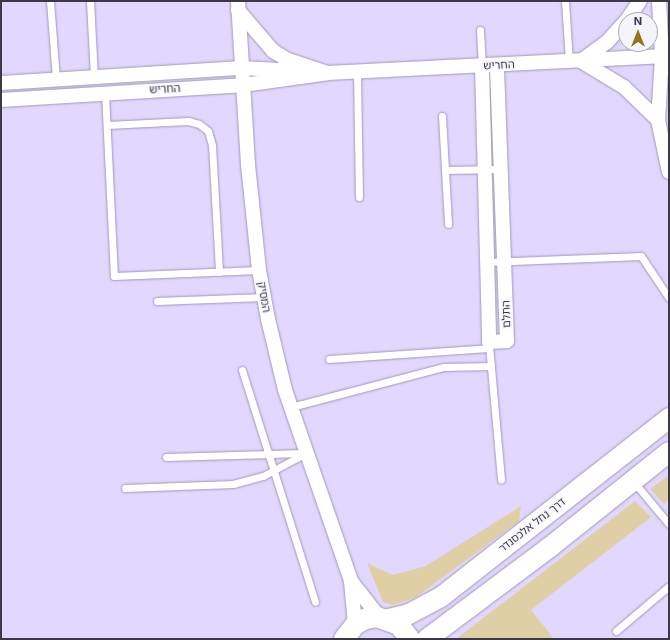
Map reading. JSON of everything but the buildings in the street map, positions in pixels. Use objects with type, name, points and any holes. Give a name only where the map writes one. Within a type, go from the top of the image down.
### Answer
[{"type":"street","points":[[632,12],[640,1]]},
{"type":"street","points":[[659,1],[669,85]]},
{"type":"street","points":[[238,6],[273,51],[288,60],[329,73]]},
{"type":"street","name":"המסיק","points":[[238,6],[248,165],[259,270],[277,359],[291,407],[351,581],[349,632]]},
{"type":"street","points":[[575,61],[607,42],[618,30]]},
{"type":"street","name":"החריש","points":[[1,83],[242,68],[329,73],[666,57]]},
{"type":"street","points":[[666,57],[658,120],[669,172]]},
{"type":"street","points":[[575,61],[624,88],[658,120]]},
{"type":"street","name":"התלם","points":[[482,66],[489,345],[507,341],[497,65]]},
{"type":"street","name":"החריש","points":[[1,100],[243,85],[329,73]]},
{"type":"street","name":"דרך נחל אלכסנדר","points":[[349,632],[365,619],[409,614],[441,597],[669,418]]},
{"type":"street","points":[[427,639],[669,452]]},
{"type":"street","name":"המסיק","points":[[351,581],[384,618]]},
{"type":"street","points":[[384,618],[399,625],[410,639]]},
{"type":"lane","points":[[50,1],[56,80]]},
{"type":"lane","points":[[90,1],[94,77]]},
{"type":"lane","points":[[565,1],[575,61]]},
{"type":"lane","points":[[480,30],[482,66]]},
{"type":"lane","points":[[356,72],[359,197]]},
{"type":"lane","points":[[105,93],[114,276],[259,270]]},
{"type":"lane","points":[[442,116],[448,224]]},
{"type":"lane","points":[[107,125],[188,121],[199,124],[208,131],[212,145],[219,272]]},
{"type":"lane","points":[[445,170],[501,169]]},
{"type":"lane","points":[[487,262],[641,256],[669,298]]},
{"type":"lane","points":[[157,301],[264,297]]},
{"type":"lane","points":[[329,359],[489,345],[501,479]]},
{"type":"lane","points":[[291,407],[444,367],[491,366]]},
{"type":"lane","points":[[242,370],[315,602]]},
{"type":"lane","points":[[166,457],[306,453]]},
{"type":"lane","points":[[125,488],[233,484],[274,470],[306,453]]},
{"type":"lane","points":[[633,481],[668,520]]},
{"type":"lane","points":[[616,631],[669,586]]},
{"type":"shaded area","points":[[1,1],[669,1],[669,639],[1,639]]},
{"type":"shaded area","points":[[669,475],[669,500],[664,504],[650,489]]},
{"type":"shaded area","points":[[635,501],[651,517],[531,610],[554,639],[456,639]]},
{"type":"shaded area","points":[[521,506],[519,521],[416,597],[393,605],[383,602],[367,563],[393,575],[426,566]]}]
